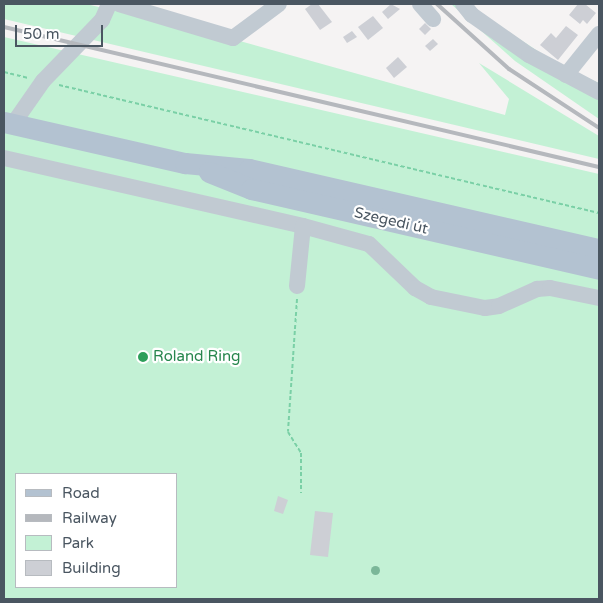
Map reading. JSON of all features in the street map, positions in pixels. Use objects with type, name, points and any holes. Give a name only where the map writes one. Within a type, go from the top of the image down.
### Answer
[{"type":"main road","name":"Szegedi út","points":[[8,123],[185,163],[248,169],[599,249]]},
{"type":"main road","name":"Szegedi út","points":[[185,163],[251,189],[599,269]]},
{"type":"street","points":[[8,123],[43,81],[102,20],[109,4]]},
{"type":"street","points":[[119,4],[233,38],[278,4]]},
{"type":"street","points":[[420,4],[433,19]]},
{"type":"street","points":[[463,4],[472,15],[529,55],[599,92]]},
{"type":"street","points":[[566,75],[599,34]]},
{"type":"street","points":[[4,158],[303,226],[376,249],[415,288],[431,297],[485,308],[499,306],[536,290],[550,288],[599,298]]},
{"type":"street","points":[[297,286],[303,226]]},
{"type":"path","points":[[4,72],[599,213]]},
{"type":"path","points":[[297,286],[288,432],[301,453],[301,493]]},
{"type":"green space","points":[[4,4],[86,4],[211,33],[505,115],[509,99],[479,63],[599,136],[599,159],[4,19]]},
{"type":"green space","points":[[451,4],[471,4],[477,11],[559,65],[599,83],[599,119],[515,61]]},
{"type":"green space","points":[[4,37],[599,174],[599,599],[4,599]]},
{"type":"building","points":[[312,4],[318,4],[332,22],[320,30],[305,9]]},
{"type":"building","points":[[391,4],[400,9],[388,19],[382,12]]},
{"type":"building","points":[[578,4],[585,4],[596,13],[587,24],[583,20],[580,24],[569,15]]},
{"type":"building","points":[[373,16],[383,28],[368,40],[358,27]]},
{"type":"building","points":[[425,23],[431,29],[425,35],[419,29]]},
{"type":"building","points":[[566,26],[578,35],[558,60],[540,45],[551,33],[556,38]]},
{"type":"building","points":[[352,31],[357,37],[347,43],[343,37]]},
{"type":"building","points":[[433,39],[438,44],[430,51],[425,46]]},
{"type":"building","points":[[398,57],[407,67],[394,78],[386,68]]},
{"type":"building","points":[[278,496],[288,500],[283,514],[274,511]]},
{"type":"building","points":[[315,511],[333,513],[328,557],[310,555]]},
{"type":"railway","points":[[437,4],[509,69],[599,128]]},
{"type":"railway","points":[[4,27],[599,167]]},
{"type":"place","name":"Roland Ring","points":[[143,357]]}]
